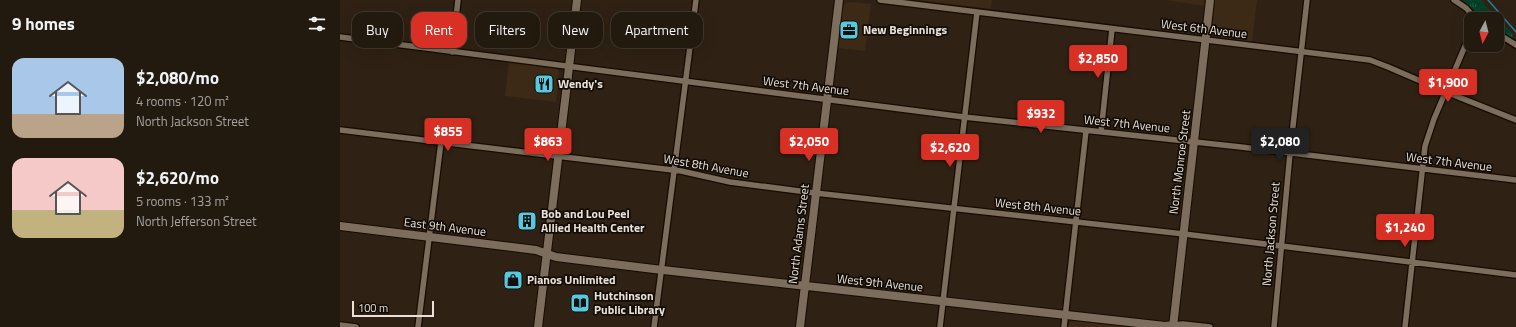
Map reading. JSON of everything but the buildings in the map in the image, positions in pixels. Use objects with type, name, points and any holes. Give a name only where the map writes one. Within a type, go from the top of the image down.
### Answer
[{"type":"street","points":[[452,52],[458,0]]},
{"type":"street","points":[[538,327],[577,0]]},
{"type":"street","points":[[654,327],[696,0]]},
{"type":"street","name":"North Adams Street","points":[[800,327],[839,0]]},
{"type":"street","name":"West 6th Avenue","points":[[880,0],[1370,60],[1516,120]]},
{"type":"street","name":"North Monroe Street","points":[[1173,326],[1210,0]]},
{"type":"street","name":"North Jackson Street","points":[[1274,327],[1290,153],[1307,0]]},
{"type":"street","points":[[1454,0],[1470,12]]},
{"type":"street","points":[[940,327],[977,12]]},
{"type":"street","points":[[1101,132],[1112,29]]},
{"type":"street","name":"West 7th Avenue","points":[[340,37],[429,47],[452,52],[964,117],[1194,142],[1516,180]]},
{"type":"street","points":[[1504,37],[1516,45]]},
{"type":"street","points":[[1405,327],[1425,146],[1434,119],[1464,49]]},
{"type":"street","name":"West 8th Avenue","points":[[340,130],[674,170],[730,182],[815,193],[954,210],[1184,234],[1516,275]]},
{"type":"street","points":[[1064,327],[1077,222],[1086,131]]},
{"type":"street","points":[[418,327],[441,142]]},
{"type":"street","name":"East 9th Avenue","points":[[340,226],[534,250],[547,254]]},
{"type":"street","name":"West 9th Avenue","points":[[547,254],[556,257],[804,287],[1165,326],[1183,324],[1210,327]]},
{"type":"street","points":[[340,325],[356,327]]},
{"type":"shaded area","points":[[919,0],[992,0],[991,9]]},
{"type":"shaded area","points":[[1166,0],[1206,0],[1205,6]]},
{"type":"shaded area","points":[[1215,0],[1257,0],[1252,42],[1221,38],[1213,35],[1212,31]]},
{"type":"shaded area","points":[[846,3],[871,4],[865,51],[838,48],[843,7]]},
{"type":"shaded area","points":[[509,62],[557,69],[559,72],[556,102],[505,96]]},
{"type":"shaded area","points":[[1073,321],[1132,327],[1068,327],[1070,322]]},
{"type":"green space","points":[[1463,0],[1481,0],[1492,12],[1476,12]]},
{"type":"green space","points":[[1504,25],[1513,35],[1515,39],[1504,34]]},
{"type":"waterway","points":[[1488,0],[1516,32]]},
{"type":"place","name":"New Beginnings","points":[[849,30]]},
{"type":"place","name":"Wendy's","points":[[544,84]]},
{"type":"place","name":"Bob and Lou Peel Allied Health Center","points":[[527,221]]},
{"type":"place","name":"Pianos Unlimited","points":[[513,280]]},
{"type":"place","name":"Hutchinson Public Library","points":[[580,303]]}]
